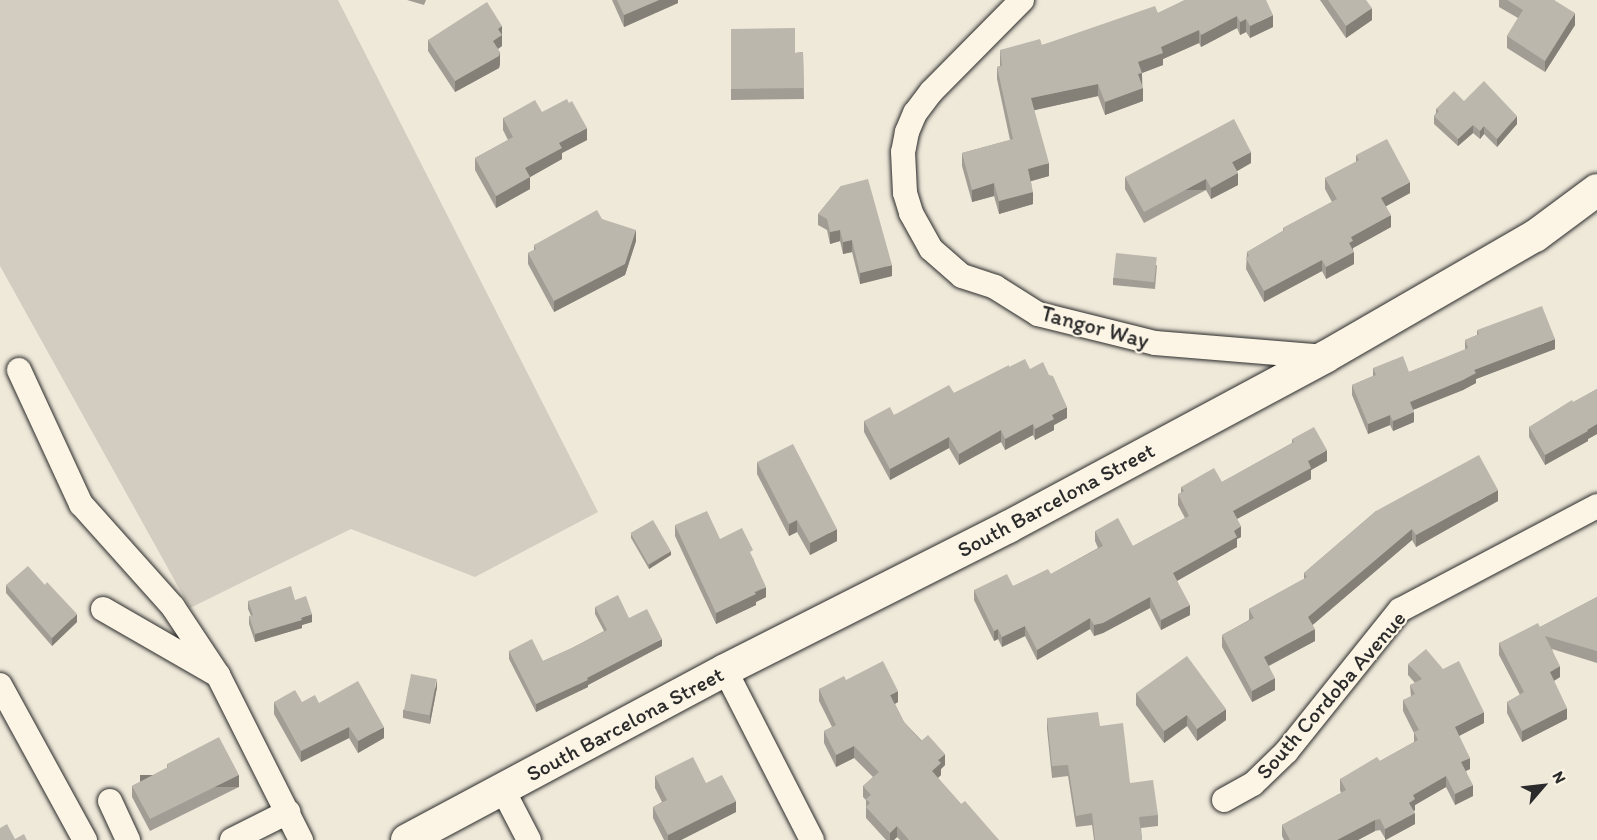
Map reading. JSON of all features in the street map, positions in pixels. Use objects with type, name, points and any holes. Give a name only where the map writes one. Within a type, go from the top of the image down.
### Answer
[{"type":"main road","name":"South Barcelona Street","points":[[407,840],[725,670],[1008,527],[1325,357],[1535,236],[1597,190]]},
{"type":"street","name":"Tangor Way","points":[[1022,0],[931,92],[915,113],[907,132],[903,152],[905,193],[915,222],[931,249],[962,276],[995,287],[1038,314],[1155,344],[1325,357]]},
{"type":"street","points":[[20,370],[81,504],[173,607],[218,675],[301,840]]},
{"type":"street","name":"South Cordoba Avenue","points":[[1224,800],[1253,784],[1287,751],[1400,610],[1597,506]]},
{"type":"street","points":[[103,609],[218,675]]},
{"type":"street","points":[[725,670],[812,840]]},
{"type":"street","points":[[0,685],[85,840]]},
{"type":"street","name":"South Barcelona Street","points":[[503,790],[529,840]]},
{"type":"street","points":[[110,801],[128,840]]},
{"type":"street","points":[[232,840],[288,812]]},
{"type":"shaded area","points":[[0,0],[338,0],[598,512],[475,577],[351,529],[190,608],[0,266]]},
{"type":"building","points":[[617,0],[659,0],[624,15]]},
{"type":"building","points":[[1185,0],[1266,0],[1273,15],[1250,26],[1246,19],[1240,22],[1237,16],[1201,35],[1199,30],[1161,47],[1163,53],[1138,62],[1142,73],[1138,74],[1143,88],[1105,102],[1098,84],[1031,98],[1049,163],[1028,169],[1033,192],[999,201],[994,183],[972,190],[962,153],[1013,139],[997,67],[1002,66],[1000,50],[1040,39],[1042,45],[1155,6],[1158,13]]},
{"type":"building","points":[[1328,0],[1366,0],[1372,8],[1346,26]]},
{"type":"building","points":[[1507,0],[1554,0],[1575,13],[1545,61],[1507,36],[1523,10]]},
{"type":"building","points":[[487,2],[502,26],[498,29],[502,35],[493,41],[500,52],[499,56],[455,81],[428,40]]},
{"type":"building","points":[[795,28],[795,53],[803,52],[804,88],[731,89],[731,29]]},
{"type":"building","points":[[1484,81],[1517,116],[1497,139],[1484,126],[1480,131],[1473,125],[1458,139],[1434,116],[1439,111],[1436,109],[1454,91],[1464,101]]},
{"type":"building","points":[[567,99],[569,103],[572,101],[587,128],[559,143],[562,148],[525,168],[530,177],[496,196],[475,158],[513,137],[503,118],[535,100],[542,112]]},
{"type":"building","points":[[1234,119],[1251,152],[1232,162],[1238,173],[1211,188],[1206,179],[1144,212],[1125,177]]},
{"type":"building","points":[[1387,139],[1410,182],[1381,198],[1391,215],[1351,237],[1353,241],[1349,243],[1354,252],[1326,267],[1322,260],[1264,291],[1246,258],[1249,256],[1247,252],[1284,230],[1283,228],[1337,199],[1325,178],[1359,160],[1356,155]]},
{"type":"building","points":[[868,179],[892,265],[860,273],[852,240],[843,242],[840,230],[830,232],[827,219],[818,214],[841,186]]},
{"type":"building","points":[[597,210],[602,219],[636,230],[625,264],[554,301],[528,253],[536,249],[534,245]]},
{"type":"building","points":[[1116,253],[1157,257],[1154,282],[1113,278]]},
{"type":"building","points":[[1542,306],[1555,339],[1474,370],[1476,373],[1463,380],[1410,402],[1414,412],[1393,421],[1390,415],[1368,424],[1352,385],[1376,375],[1373,368],[1403,356],[1409,372],[1468,348],[1465,340],[1479,334],[1477,330]]},
{"type":"building","points":[[1025,359],[1030,369],[1043,362],[1049,375],[1053,376],[1067,407],[1052,415],[1054,419],[1035,429],[1033,424],[1005,439],[1001,430],[959,454],[949,437],[890,469],[864,421],[890,407],[894,415],[949,385],[954,393]]},
{"type":"building","points":[[1597,389],[1597,424],[1545,455],[1529,427],[1572,400],[1573,402]]},
{"type":"building","points":[[1314,427],[1327,450],[1308,461],[1311,468],[1233,511],[1241,526],[1234,531],[1237,537],[1173,573],[1190,605],[1161,620],[1150,597],[1103,623],[1094,625],[1090,618],[1037,650],[1025,626],[1002,637],[998,629],[994,631],[974,590],[1007,574],[1013,586],[1048,569],[1051,574],[1103,546],[1095,531],[1118,518],[1133,546],[1189,516],[1178,494],[1184,491],[1181,487],[1214,468],[1222,482],[1294,442],[1292,439]]},
{"type":"building","points":[[793,444],[837,529],[810,543],[797,520],[789,524],[757,462]]},
{"type":"building","points":[[1479,455],[1498,490],[1416,535],[1412,529],[1308,617],[1315,629],[1264,657],[1275,678],[1252,691],[1222,635],[1254,618],[1249,609],[1307,577],[1304,573],[1376,511]]},
{"type":"building","points":[[707,511],[720,539],[742,528],[753,550],[750,552],[766,587],[716,613],[675,525]]},
{"type":"building","points":[[653,520],[671,551],[648,564],[630,533]]},
{"type":"building","points":[[28,566],[45,585],[47,582],[77,614],[52,638],[6,585]]},
{"type":"building","points":[[291,586],[295,600],[306,596],[312,614],[301,618],[302,620],[255,634],[249,616],[253,615],[248,601]]},
{"type":"building","points":[[618,595],[629,618],[647,609],[662,639],[587,678],[588,680],[536,704],[509,651],[532,639],[543,661],[572,648],[607,630],[595,607]]},
{"type":"building","points":[[1597,597],[1597,651],[1545,636],[1560,666],[1550,672],[1567,708],[1522,731],[1507,702],[1524,692],[1499,643],[1538,623],[1540,627]]},
{"type":"building","points":[[1426,649],[1443,669],[1459,661],[1484,712],[1455,727],[1470,758],[1461,762],[1473,785],[1455,794],[1446,776],[1413,795],[1415,799],[1409,803],[1415,813],[1385,829],[1380,819],[1337,840],[1290,840],[1282,825],[1346,790],[1340,779],[1377,757],[1380,761],[1418,740],[1414,732],[1419,730],[1403,700],[1415,694],[1410,685],[1422,679],[1408,664]]},
{"type":"building","points":[[1187,656],[1226,709],[1197,729],[1187,715],[1164,731],[1136,693]]},
{"type":"building","points":[[883,661],[898,691],[890,695],[904,722],[921,741],[928,735],[945,754],[938,760],[941,763],[932,771],[961,804],[965,801],[999,840],[909,840],[897,826],[890,833],[866,807],[870,803],[866,799],[871,795],[863,786],[879,772],[854,746],[836,755],[824,731],[836,725],[819,689],[844,676],[846,680]]},
{"type":"building","points":[[411,674],[437,679],[429,715],[404,710]]},
{"type":"building","points":[[358,681],[384,727],[358,741],[349,727],[301,751],[274,702],[295,690],[302,702],[315,695],[319,703]]},
{"type":"building","points":[[1098,712],[1100,726],[1123,723],[1130,783],[1153,780],[1158,815],[1139,817],[1142,840],[1095,840],[1092,813],[1076,816],[1068,765],[1052,766],[1047,718]]},
{"type":"building","points":[[219,737],[239,775],[150,819],[132,786],[168,767],[167,764]]},
{"type":"building","points":[[693,757],[706,783],[722,775],[736,801],[668,835],[653,807],[667,800],[655,776]]},
{"type":"building","points":[[7,824],[15,839],[24,834],[27,840],[0,840],[0,828]]}]
